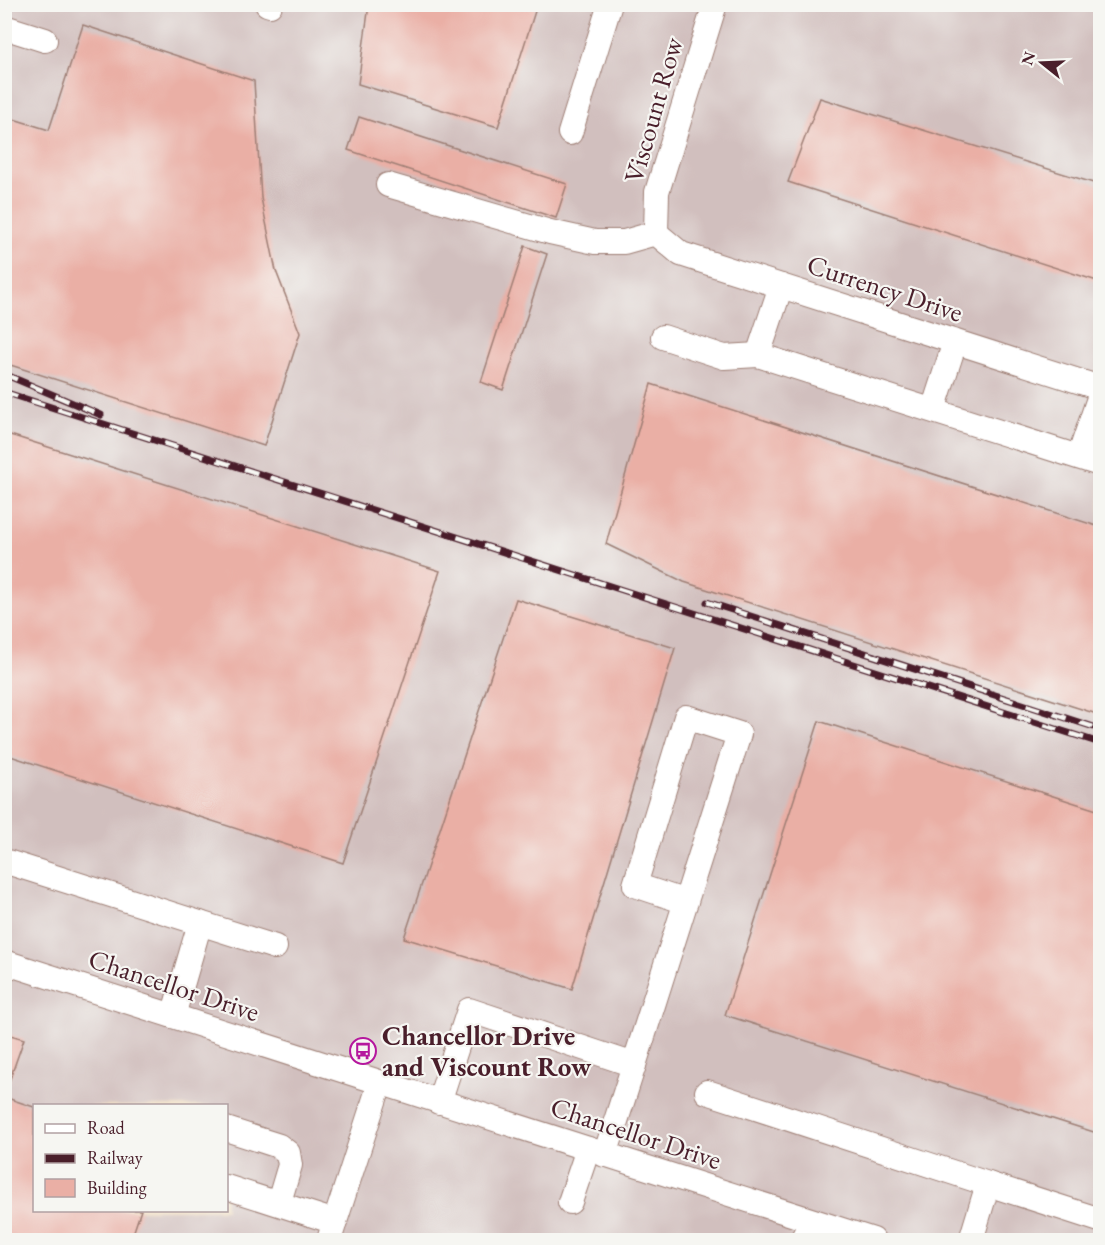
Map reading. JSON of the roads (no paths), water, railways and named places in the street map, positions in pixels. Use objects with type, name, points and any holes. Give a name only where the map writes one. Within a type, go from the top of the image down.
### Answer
[{"type":"street","points":[[570,133],[610,4]]},
{"type":"street","name":"Viscount Row","points":[[656,234],[657,192],[715,4]]},
{"type":"street","points":[[4,27],[45,40]]},
{"type":"street","points":[[388,185],[550,232],[595,242],[624,242],[656,234]]},
{"type":"street","name":"Currency Drive","points":[[656,234],[681,254],[1101,388]]},
{"type":"street","points":[[758,355],[781,286]]},
{"type":"street","points":[[663,337],[724,357],[758,355],[1090,460],[1101,395]]},
{"type":"street","points":[[933,410],[955,342]]},
{"type":"street","points":[[570,1202],[596,1152],[634,1065],[686,902],[739,734],[687,717],[635,885],[686,902]]},
{"type":"street","points":[[4,861],[275,947]]},
{"type":"street","points":[[173,1016],[200,923]]},
{"type":"street","name":"Chancellor Drive","points":[[4,962],[596,1152],[807,1231],[873,1240]]},
{"type":"street","points":[[439,1102],[469,1010],[634,1065]]},
{"type":"street","points":[[228,1188],[279,1202],[332,1231],[380,1083]]},
{"type":"street","points":[[707,1092],[1101,1220]]},
{"type":"street","points":[[228,1130],[279,1146],[288,1153],[290,1165],[279,1202]]},
{"type":"street","points":[[971,1240],[988,1184]]},
{"type":"railway","points":[[4,374],[101,415]]},
{"type":"railway","points":[[4,392],[1100,743]]},
{"type":"railway","points":[[707,602],[1100,729]]},
{"type":"place","name":"Chancellor Drive and Viscount Row","points":[[363,1051]]}]
